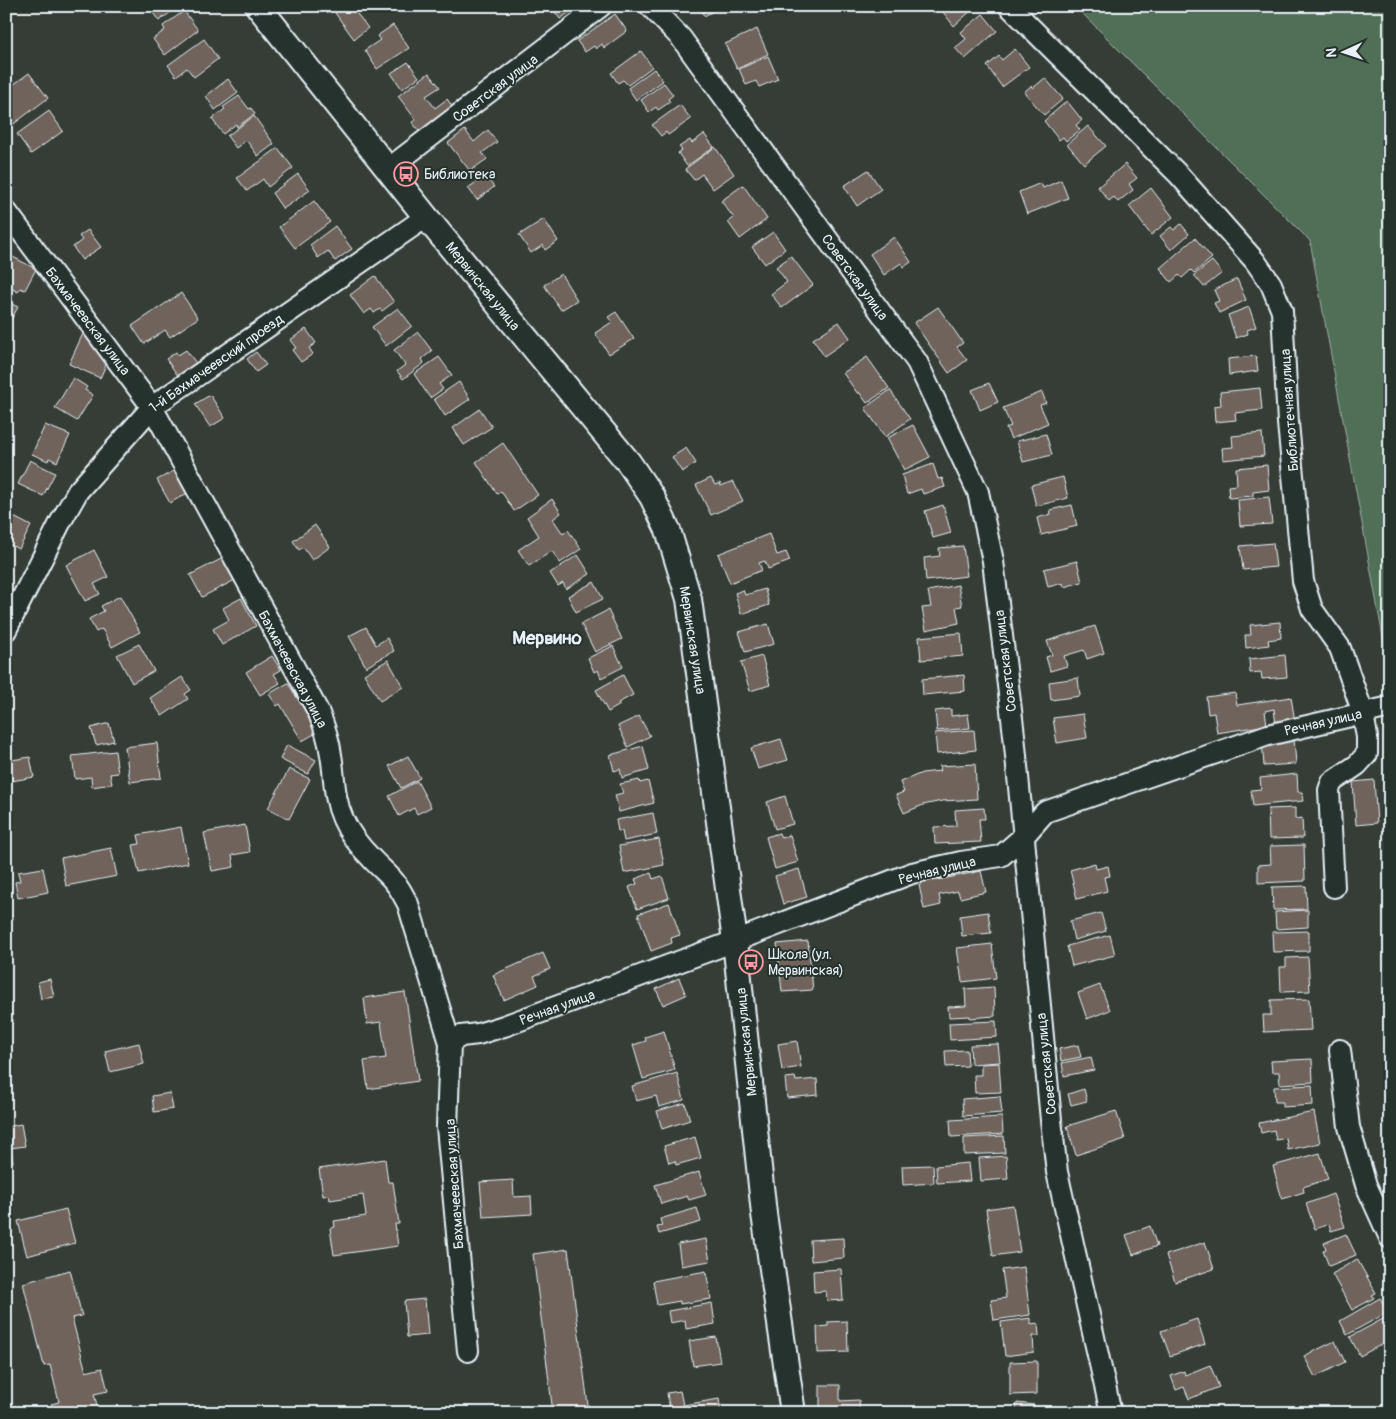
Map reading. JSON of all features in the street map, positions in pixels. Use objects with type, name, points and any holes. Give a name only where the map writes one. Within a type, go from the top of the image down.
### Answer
[{"type":"street","name":"Мервинская улица","points":[[258,6],[426,216],[629,463],[652,497],[668,530],[689,599],[735,941],[764,1214],[793,1413]]},
{"type":"street","name":"Советская улица","points":[[388,169],[601,6]]},
{"type":"street","name":"Советская улица","points":[[650,6],[680,38],[917,362],[978,492],[992,561],[1014,735],[1057,1172],[1111,1413]]},
{"type":"street","name":"Библиотечная улица","points":[[1009,6],[1179,175],[1255,261],[1271,284],[1282,311],[1288,423],[1303,581],[1312,610],[1340,648],[1362,713],[1367,737],[1367,754],[1357,765],[1332,782],[1329,790],[1334,887]]},
{"type":"street","name":"Бахмачеевская улица","points":[[6,211],[152,406],[318,711],[330,744],[333,784],[343,820],[352,835],[372,860],[397,885],[408,904],[450,1043],[448,1127],[468,1351]]},
{"type":"street","name":"1-й Бахмачеевский проезд","points":[[6,630],[78,491],[152,406],[426,216]]},
{"type":"street","name":"Речная улица","points":[[450,1043],[461,1036],[478,1034],[504,1026],[735,941],[912,873],[1000,856],[1024,836],[1045,812],[1268,735],[1390,707]]},
{"type":"street","points":[[1340,1050],[1349,1128],[1366,1185],[1390,1238]]},
{"type":"green space","points":[[1075,6],[1390,6],[1390,675],[1310,241]]},
{"type":"building","points":[[148,6],[179,6],[159,21]]},
{"type":"building","points":[[344,6],[351,6],[368,28],[354,39],[335,13]]},
{"type":"building","points":[[551,6],[578,6],[560,19]]},
{"type":"building","points":[[699,6],[723,6],[704,16]]},
{"type":"building","points":[[950,6],[973,6],[974,8],[954,26],[943,12]]},
{"type":"building","points":[[184,11],[198,30],[165,55],[153,39],[165,30],[163,26]]},
{"type":"building","points":[[615,14],[627,31],[604,48],[602,44],[596,49],[594,46],[585,52],[577,41]]},
{"type":"building","points":[[983,14],[997,31],[965,59],[955,48],[966,39],[961,32]]},
{"type":"building","points":[[393,25],[409,48],[377,69],[365,50],[380,40],[377,36]]},
{"type":"building","points":[[757,29],[768,54],[737,69],[725,44]]},
{"type":"building","points":[[204,39],[218,59],[194,77],[187,68],[176,76],[168,65]]},
{"type":"building","points":[[1015,49],[1029,67],[1002,87],[987,66],[999,56],[1002,60]]},
{"type":"building","points":[[641,51],[652,67],[628,85],[623,80],[618,83],[611,73]]},
{"type":"building","points":[[768,56],[778,79],[759,87],[756,81],[746,85],[739,69]]},
{"type":"building","points":[[408,62],[419,77],[402,89],[391,73]]},
{"type":"building","points":[[654,69],[663,81],[636,100],[628,88]]},
{"type":"building","points":[[29,73],[48,98],[11,126],[6,119],[6,90]]},
{"type":"building","points":[[429,73],[440,87],[426,96],[435,108],[447,99],[455,110],[422,135],[412,122],[416,120],[398,96]]},
{"type":"building","points":[[1045,78],[1063,99],[1044,115],[1024,92],[1031,86],[1033,88]]},
{"type":"building","points":[[228,79],[238,93],[215,110],[206,96]]},
{"type":"building","points":[[664,83],[673,95],[668,99],[670,102],[658,110],[656,107],[649,112],[641,100]]},
{"type":"building","points":[[239,96],[255,114],[237,127],[236,124],[223,134],[212,119],[225,109],[223,107]]},
{"type":"building","points":[[1067,101],[1082,120],[1076,125],[1080,130],[1066,141],[1063,137],[1059,140],[1044,121]]},
{"type":"building","points":[[680,105],[691,119],[668,135],[666,132],[661,136],[652,125]]},
{"type":"building","points":[[49,111],[63,131],[31,154],[17,134]]},
{"type":"building","points":[[254,116],[274,144],[258,156],[246,140],[236,148],[227,136]]},
{"type":"building","points":[[1088,126],[1106,146],[1084,164],[1067,144]]},
{"type":"building","points":[[465,130],[474,142],[488,130],[497,142],[482,153],[487,159],[470,171],[448,143]]},
{"type":"building","points":[[704,134],[714,147],[687,166],[678,153],[682,150],[679,147],[690,140],[692,143]]},
{"type":"building","points":[[715,147],[734,174],[713,189],[702,174],[694,180],[685,169]]},
{"type":"building","points":[[278,148],[293,168],[268,187],[263,179],[247,191],[237,178]]},
{"type":"building","points":[[1125,164],[1137,178],[1129,184],[1133,190],[1118,202],[1114,197],[1109,201],[1098,187]]},
{"type":"building","points":[[868,170],[881,189],[857,206],[844,186]]},
{"type":"building","points":[[298,174],[310,190],[283,209],[272,193]]},
{"type":"building","points":[[485,176],[494,187],[477,200],[468,188]]},
{"type":"building","points":[[1061,180],[1068,198],[1027,214],[1019,192],[1041,183],[1043,188]]},
{"type":"building","points":[[743,185],[767,219],[740,239],[728,222],[734,218],[721,201]]},
{"type":"building","points":[[1151,188],[1173,217],[1151,235],[1129,206]]},
{"type":"building","points":[[314,201],[330,222],[295,248],[279,227]]},
{"type":"building","points":[[544,219],[558,241],[545,250],[543,245],[531,253],[519,235]]},
{"type":"building","points":[[1181,224],[1189,234],[1171,250],[1160,236],[1171,227],[1174,230]]},
{"type":"building","points":[[335,226],[352,249],[335,261],[328,251],[318,258],[310,245]]},
{"type":"building","points":[[88,230],[101,247],[82,260],[73,247],[82,240],[79,236]]},
{"type":"building","points":[[773,232],[785,249],[765,264],[752,247]]},
{"type":"building","points":[[894,237],[911,262],[904,267],[901,263],[884,275],[870,254]]},
{"type":"building","points":[[1195,238],[1212,258],[1194,273],[1191,270],[1182,278],[1179,275],[1171,282],[1160,268]]},
{"type":"building","points":[[791,256],[813,285],[782,308],[771,294],[787,282],[776,267]]},
{"type":"building","points":[[13,257],[36,269],[25,290],[20,288],[18,292],[7,286],[9,282],[6,281],[6,271]]},
{"type":"building","points":[[1212,261],[1222,273],[1204,287],[1194,275]]},
{"type":"building","points":[[561,274],[577,300],[561,310],[544,285]]},
{"type":"building","points":[[375,276],[394,302],[382,311],[380,309],[374,313],[371,309],[364,314],[350,295]]},
{"type":"building","points":[[1237,279],[1246,300],[1219,313],[1214,303],[1219,301],[1214,290]]},
{"type":"building","points":[[181,293],[198,318],[170,337],[165,330],[144,344],[132,326]]},
{"type":"building","points":[[6,301],[18,307],[6,329]]},
{"type":"building","points":[[938,307],[963,343],[957,347],[967,360],[949,373],[914,323]]},
{"type":"building","points":[[1249,307],[1256,327],[1247,330],[1248,334],[1236,338],[1228,315]]},
{"type":"building","points":[[398,308],[412,326],[386,346],[372,327]]},
{"type":"building","points":[[616,312],[634,339],[609,354],[595,333],[612,322],[608,317]]},
{"type":"building","points":[[839,322],[850,338],[824,356],[813,339]]},
{"type":"building","points":[[86,327],[117,341],[100,378],[69,364]]},
{"type":"building","points":[[306,329],[316,343],[309,348],[313,354],[301,362],[292,350],[296,348],[290,340]]},
{"type":"building","points":[[418,332],[432,351],[422,359],[424,363],[403,379],[397,371],[405,365],[394,350]]},
{"type":"building","points":[[186,350],[199,367],[181,380],[166,359],[176,352],[178,355]]},
{"type":"building","points":[[256,352],[266,365],[256,372],[247,359]]},
{"type":"building","points":[[1256,356],[1258,371],[1229,375],[1228,359]]},
{"type":"building","points":[[439,357],[452,375],[439,384],[443,389],[430,398],[414,374]]},
{"type":"building","points":[[867,357],[889,388],[867,403],[843,373]]},
{"type":"building","points":[[73,378],[87,387],[85,390],[93,395],[77,421],[55,408]]},
{"type":"building","points":[[459,382],[470,399],[445,416],[434,399]]},
{"type":"building","points":[[989,383],[998,402],[980,410],[972,390]]},
{"type":"building","points":[[1260,388],[1262,410],[1235,413],[1236,420],[1215,422],[1214,406],[1221,405],[1220,392]]},
{"type":"building","points":[[890,390],[910,419],[885,437],[865,408]]},
{"type":"building","points":[[1042,392],[1046,403],[1040,405],[1048,423],[1011,439],[1006,428],[1011,426],[1003,408]]},
{"type":"building","points":[[210,395],[225,418],[210,427],[195,404]]},
{"type":"building","points":[[480,409],[492,427],[464,445],[453,428]]},
{"type":"building","points":[[45,425],[70,435],[57,462],[49,458],[48,461],[32,454]]},
{"type":"building","points":[[913,425],[930,457],[904,470],[887,438]]},
{"type":"building","points":[[1262,433],[1264,456],[1223,460],[1222,448],[1233,447],[1232,436]]},
{"type":"building","points":[[1046,434],[1052,455],[1023,462],[1017,441]]},
{"type":"building","points":[[503,443],[538,495],[514,511],[501,491],[497,494],[476,462]]},
{"type":"building","points":[[686,448],[696,463],[682,472],[672,457]]},
{"type":"building","points":[[30,460],[55,473],[43,496],[18,484]]},
{"type":"building","points":[[933,464],[938,479],[942,478],[945,487],[923,494],[921,489],[907,494],[902,475]]},
{"type":"building","points":[[1267,465],[1269,490],[1253,492],[1253,496],[1229,498],[1228,486],[1237,485],[1236,468]]},
{"type":"building","points":[[179,468],[191,491],[170,503],[157,480]]},
{"type":"building","points":[[1063,477],[1068,498],[1036,506],[1031,485]]},
{"type":"building","points":[[711,478],[715,485],[720,483],[721,486],[733,481],[743,501],[711,515],[696,485]]},
{"type":"building","points":[[1269,497],[1272,524],[1240,526],[1238,500]]},
{"type":"building","points":[[552,499],[561,513],[553,519],[563,534],[568,530],[581,549],[560,563],[552,551],[529,566],[518,550],[539,536],[527,517]]},
{"type":"building","points":[[943,505],[951,533],[933,538],[925,511]]},
{"type":"building","points":[[1072,505],[1077,526],[1041,535],[1037,518],[1051,514],[1050,510]]},
{"type":"building","points":[[8,514],[31,526],[19,549],[6,543],[6,517]]},
{"type":"building","points":[[315,525],[330,547],[312,560],[303,547],[299,550],[293,541]]},
{"type":"building","points":[[769,534],[777,555],[786,552],[790,561],[768,569],[765,561],[759,563],[762,570],[730,583],[718,554]]},
{"type":"building","points":[[1273,543],[1276,567],[1243,570],[1240,546]]},
{"type":"building","points":[[963,546],[967,576],[926,581],[924,558],[940,556],[939,548]]},
{"type":"building","points":[[94,550],[108,577],[94,584],[100,594],[85,601],[66,565]]},
{"type":"building","points":[[578,555],[590,574],[566,589],[563,583],[558,586],[550,573]]},
{"type":"building","points":[[223,558],[235,580],[202,597],[190,575]]},
{"type":"building","points":[[1077,561],[1082,582],[1064,587],[1063,583],[1048,587],[1044,569]]},
{"type":"building","points":[[594,582],[603,599],[576,612],[568,596]]},
{"type":"building","points":[[958,585],[962,606],[956,607],[959,623],[926,630],[922,608],[931,607],[928,591]]},
{"type":"building","points":[[765,589],[769,605],[741,614],[735,593],[743,590],[745,595]]},
{"type":"building","points":[[120,596],[140,632],[112,647],[102,629],[96,632],[89,619],[104,611],[101,606]]},
{"type":"building","points":[[241,598],[256,626],[222,645],[213,629],[229,620],[223,608]]},
{"type":"building","points":[[608,610],[622,639],[595,652],[581,624]]},
{"type":"building","points":[[1280,622],[1281,638],[1268,640],[1269,645],[1246,648],[1245,635],[1251,635],[1250,625]]},
{"type":"building","points":[[768,624],[774,644],[745,652],[739,632]]},
{"type":"building","points":[[1095,626],[1104,653],[1087,659],[1084,650],[1064,656],[1067,666],[1050,671],[1046,657],[1052,655],[1047,641]]},
{"type":"building","points":[[366,627],[376,645],[387,638],[394,651],[366,667],[349,636]]},
{"type":"building","points":[[961,633],[963,656],[921,660],[919,637]]},
{"type":"building","points":[[139,644],[154,671],[132,683],[117,655]]},
{"type":"building","points":[[613,646],[623,667],[601,678],[598,670],[594,672],[588,658]]},
{"type":"building","points":[[1285,655],[1287,677],[1262,679],[1261,672],[1250,673],[1249,659]]},
{"type":"building","points":[[272,656],[281,670],[274,674],[280,683],[260,695],[246,672]]},
{"type":"building","points":[[762,656],[770,685],[750,691],[741,662]]},
{"type":"building","points":[[388,660],[403,687],[380,701],[364,674]]},
{"type":"building","points":[[623,675],[633,695],[618,703],[620,705],[608,712],[596,690]]},
{"type":"building","points":[[964,675],[965,691],[923,695],[922,679]]},
{"type":"building","points":[[182,677],[191,690],[185,694],[188,699],[162,716],[150,698]]},
{"type":"building","points":[[1078,678],[1080,696],[1051,700],[1049,682]]},
{"type":"building","points":[[288,683],[318,732],[302,741],[280,704],[277,706],[269,694]]},
{"type":"building","points":[[1235,693],[1237,705],[1291,697],[1295,722],[1276,725],[1274,709],[1265,711],[1267,725],[1217,733],[1214,713],[1208,714],[1206,697]]},
{"type":"building","points":[[951,709],[951,716],[968,714],[970,728],[937,731],[935,711]]},
{"type":"building","points":[[1083,714],[1087,738],[1057,743],[1053,718]]},
{"type":"building","points":[[639,716],[650,736],[628,747],[618,726]]},
{"type":"building","points":[[109,723],[114,741],[96,745],[91,728]]},
{"type":"building","points":[[974,730],[976,750],[937,754],[935,733]]},
{"type":"building","points":[[1294,738],[1296,764],[1264,766],[1262,741]]},
{"type":"building","points":[[781,739],[788,760],[758,769],[751,748]]},
{"type":"building","points":[[157,743],[161,778],[130,782],[125,747]]},
{"type":"building","points":[[287,745],[316,760],[308,774],[280,759]]},
{"type":"building","points":[[643,746],[649,770],[622,778],[620,769],[614,771],[610,755]]},
{"type":"building","points":[[115,751],[118,773],[110,774],[112,784],[92,787],[91,777],[75,779],[72,756]]},
{"type":"building","points":[[408,756],[420,778],[401,788],[389,766]]},
{"type":"building","points":[[30,757],[34,777],[6,782],[6,761]]},
{"type":"building","points":[[975,764],[977,799],[942,801],[923,805],[904,813],[896,795],[904,792],[900,782],[922,773],[940,771],[939,766]]},
{"type":"building","points":[[289,769],[310,779],[289,819],[268,808]]},
{"type":"building","points":[[1297,774],[1298,792],[1302,792],[1303,801],[1253,806],[1251,790],[1261,789],[1260,778]]},
{"type":"building","points":[[639,780],[640,783],[648,781],[654,803],[619,812],[615,795],[623,793],[620,784]]},
{"type":"building","points":[[1374,780],[1377,823],[1356,825],[1353,782]]},
{"type":"building","points":[[417,781],[431,807],[417,814],[414,808],[399,816],[389,796]]},
{"type":"building","points":[[785,796],[793,824],[775,829],[767,802]]},
{"type":"building","points":[[984,808],[985,819],[979,819],[981,842],[935,844],[934,827],[956,826],[955,810]]},
{"type":"building","points":[[1295,808],[1295,819],[1302,818],[1303,838],[1269,839],[1268,809]]},
{"type":"building","points":[[653,813],[657,834],[624,841],[622,831],[618,831],[616,820]]},
{"type":"building","points":[[245,825],[250,852],[232,855],[234,867],[212,871],[204,833]]},
{"type":"building","points":[[181,827],[188,863],[139,873],[133,845],[140,844],[138,835]]},
{"type":"building","points":[[779,833],[781,838],[790,835],[798,862],[775,869],[766,837]]},
{"type":"building","points":[[659,839],[664,865],[624,873],[619,846]]},
{"type":"building","points":[[1304,845],[1305,881],[1258,883],[1258,865],[1271,864],[1270,846]]},
{"type":"building","points":[[111,848],[117,876],[66,886],[61,858]]},
{"type":"building","points":[[1095,863],[1096,869],[1108,866],[1110,876],[1104,877],[1107,891],[1077,899],[1070,870]]},
{"type":"building","points":[[43,868],[48,892],[18,898],[15,882],[20,881],[18,872]]},
{"type":"building","points":[[799,869],[807,897],[783,904],[775,876]]},
{"type":"building","points":[[981,871],[986,892],[960,898],[958,891],[939,895],[941,905],[924,909],[919,885],[922,884],[921,880],[932,878],[933,881]]},
{"type":"building","points":[[651,873],[653,879],[662,876],[669,898],[637,909],[629,887],[637,884],[635,879]]},
{"type":"building","points":[[1306,886],[1307,909],[1273,910],[1272,887]]},
{"type":"building","points":[[669,903],[680,935],[671,938],[672,943],[651,951],[638,914]]},
{"type":"building","points":[[1308,910],[1308,927],[1276,929],[1275,912]]},
{"type":"building","points":[[988,912],[991,933],[962,936],[960,916]]},
{"type":"building","points":[[1101,913],[1106,931],[1074,940],[1070,921]]},
{"type":"building","points":[[1309,931],[1309,951],[1273,952],[1272,932]]},
{"type":"building","points":[[1110,935],[1115,955],[1072,966],[1067,946]]},
{"type":"building","points":[[808,941],[813,990],[782,992],[777,944]]},
{"type":"building","points":[[992,944],[996,978],[962,982],[957,948]]},
{"type":"building","points":[[543,953],[550,969],[534,976],[538,985],[504,1000],[493,975]]},
{"type":"building","points":[[1308,957],[1310,991],[1281,992],[1280,967],[1286,967],[1286,958]]},
{"type":"building","points":[[679,978],[686,995],[663,1005],[656,989]]},
{"type":"building","points":[[50,979],[54,997],[41,999],[38,982]]},
{"type":"building","points":[[1100,985],[1110,1010],[1087,1019],[1078,993]]},
{"type":"building","points":[[994,987],[995,1016],[949,1017],[948,1007],[966,1006],[965,989]]},
{"type":"building","points":[[405,992],[418,1081],[368,1089],[364,1061],[386,1058],[381,1022],[367,1024],[364,998]]},
{"type":"building","points":[[1309,999],[1311,1030],[1264,1032],[1263,1015],[1271,1015],[1271,1000]]},
{"type":"building","points":[[996,1021],[997,1037],[950,1040],[949,1023]]},
{"type":"building","points":[[664,1031],[675,1070],[643,1079],[633,1045],[646,1041],[645,1037]]},
{"type":"building","points":[[797,1041],[801,1067],[782,1070],[778,1044]]},
{"type":"building","points":[[139,1043],[144,1064],[110,1072],[105,1051]]},
{"type":"building","points":[[998,1044],[1000,1062],[971,1064],[970,1045]]},
{"type":"building","points":[[1078,1045],[1081,1057],[1061,1061],[1059,1049]]},
{"type":"building","points":[[967,1050],[968,1066],[946,1067],[945,1051]]},
{"type":"building","points":[[1091,1057],[1094,1070],[1064,1076],[1062,1063]]},
{"type":"building","points":[[1312,1059],[1313,1082],[1280,1084],[1279,1072],[1272,1072],[1271,1061]]},
{"type":"building","points":[[999,1063],[1001,1092],[975,1093],[974,1075],[981,1075],[981,1064]]},
{"type":"building","points":[[677,1073],[684,1100],[659,1107],[656,1096],[636,1101],[632,1086]]},
{"type":"building","points":[[795,1077],[796,1081],[817,1079],[818,1095],[787,1098],[785,1078]]},
{"type":"building","points":[[1312,1085],[1313,1105],[1283,1107],[1283,1102],[1275,1102],[1274,1087]]},
{"type":"building","points":[[1084,1089],[1087,1101],[1071,1105],[1068,1094]]},
{"type":"building","points":[[170,1093],[173,1109],[154,1112],[152,1096]]},
{"type":"building","points":[[1000,1096],[1002,1113],[963,1116],[962,1099]]},
{"type":"building","points":[[685,1103],[690,1120],[662,1129],[657,1111]]},
{"type":"building","points":[[1116,1111],[1125,1139],[1076,1155],[1067,1126]]},
{"type":"building","points":[[1314,1112],[1320,1143],[1288,1150],[1286,1138],[1276,1140],[1274,1130],[1261,1133],[1259,1123]]},
{"type":"building","points":[[1002,1117],[1003,1134],[951,1137],[950,1120]]},
{"type":"building","points":[[21,1124],[25,1146],[11,1148],[13,1162],[6,1163],[6,1127]]},
{"type":"building","points":[[1004,1136],[1005,1153],[964,1155],[964,1138]]},
{"type":"building","points":[[695,1137],[701,1158],[676,1165],[675,1161],[669,1163],[664,1146]]},
{"type":"building","points":[[1320,1153],[1328,1179],[1303,1187],[1304,1192],[1282,1199],[1273,1166]]},
{"type":"building","points":[[1006,1156],[1008,1179],[981,1181],[979,1158]]},
{"type":"building","points":[[385,1159],[388,1182],[393,1182],[399,1224],[395,1224],[398,1246],[334,1255],[330,1228],[335,1227],[334,1221],[366,1216],[363,1195],[330,1200],[329,1195],[323,1196],[319,1169]]},
{"type":"building","points":[[968,1163],[970,1181],[937,1183],[936,1166]]},
{"type":"building","points":[[933,1165],[934,1183],[903,1185],[902,1166]]},
{"type":"building","points":[[699,1172],[706,1195],[689,1200],[687,1196],[661,1204],[655,1185]]},
{"type":"building","points":[[513,1180],[514,1197],[531,1196],[532,1214],[483,1217],[480,1182]]},
{"type":"building","points":[[1333,1194],[1345,1227],[1331,1231],[1329,1224],[1315,1229],[1306,1204]]},
{"type":"building","points":[[1013,1205],[1020,1252],[993,1256],[986,1209]]},
{"type":"building","points":[[697,1208],[701,1222],[659,1234],[657,1227],[662,1226],[660,1219]]},
{"type":"building","points":[[66,1209],[75,1243],[27,1256],[18,1221]]},
{"type":"building","points":[[1150,1226],[1157,1246],[1133,1255],[1126,1235]]},
{"type":"building","points":[[1346,1234],[1356,1255],[1329,1266],[1323,1251],[1326,1249],[1324,1243]]},
{"type":"building","points":[[843,1238],[844,1258],[811,1261],[810,1240]]},
{"type":"building","points":[[706,1239],[710,1261],[681,1266],[678,1244]]},
{"type":"building","points":[[1205,1242],[1214,1269],[1175,1282],[1166,1255]]},
{"type":"building","points":[[568,1249],[589,1413],[553,1413],[533,1254]]},
{"type":"building","points":[[1357,1259],[1376,1293],[1372,1295],[1374,1298],[1352,1310],[1332,1274]]},
{"type":"building","points":[[1024,1267],[1030,1315],[994,1320],[991,1300],[1006,1298],[1002,1270]]},
{"type":"building","points":[[841,1269],[843,1300],[827,1301],[826,1291],[814,1292],[813,1271]]},
{"type":"building","points":[[70,1270],[82,1316],[72,1318],[86,1372],[102,1368],[108,1391],[94,1394],[99,1413],[53,1413],[51,1404],[59,1402],[50,1365],[44,1366],[23,1283]]},
{"type":"building","points":[[706,1271],[711,1299],[680,1304],[680,1301],[657,1305],[653,1281]]},
{"type":"building","points":[[1380,1298],[1388,1312],[1347,1335],[1340,1321]]},
{"type":"building","points":[[425,1299],[428,1335],[407,1337],[404,1301]]},
{"type":"building","points":[[712,1303],[715,1324],[686,1329],[685,1320],[670,1323],[668,1311]]},
{"type":"building","points":[[1390,1315],[1390,1340],[1360,1356],[1350,1337]]},
{"type":"building","points":[[1031,1318],[1031,1324],[1038,1323],[1039,1336],[1033,1336],[1034,1352],[1005,1356],[1001,1322]]},
{"type":"building","points":[[1197,1319],[1205,1344],[1170,1356],[1161,1331]]},
{"type":"building","points":[[847,1321],[848,1352],[818,1353],[817,1327],[828,1326],[828,1322]]},
{"type":"building","points":[[716,1337],[720,1362],[693,1366],[689,1341]]},
{"type":"building","points":[[1335,1341],[1345,1362],[1315,1377],[1304,1356]]},
{"type":"building","points":[[1037,1361],[1037,1394],[1010,1395],[1010,1362]]},
{"type":"building","points":[[1210,1365],[1219,1387],[1189,1399],[1184,1387],[1176,1390],[1171,1376],[1184,1371],[1185,1375]]},
{"type":"building","points":[[820,1385],[840,1385],[840,1401],[859,1400],[860,1413],[820,1413]]},
{"type":"building","points":[[680,1391],[683,1405],[719,1399],[721,1413],[670,1413],[667,1393]]},
{"type":"building","points":[[1017,1403],[1034,1405],[1033,1413],[1016,1413]]},
{"type":"place","name":"Библиотека","points":[[406,174]]},
{"type":"place","name":"Школа (ул. Мервинская)","points":[[751,962]]},
{"type":"district","name":"Мервино","points":[[547,637]]}]
